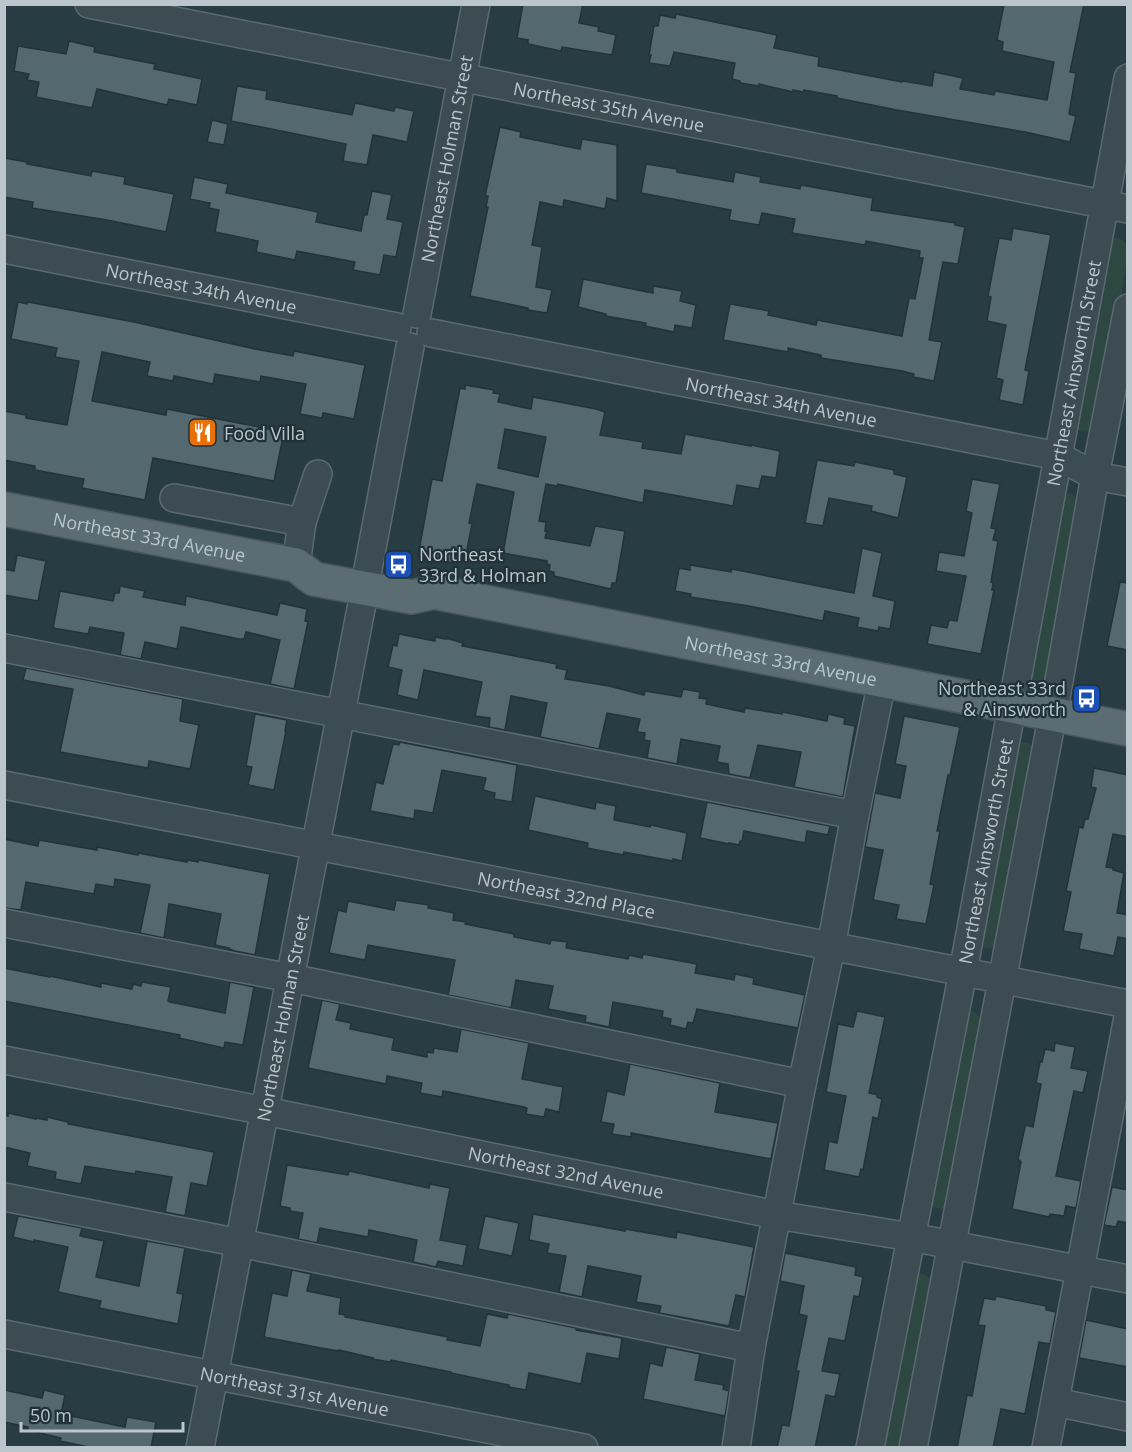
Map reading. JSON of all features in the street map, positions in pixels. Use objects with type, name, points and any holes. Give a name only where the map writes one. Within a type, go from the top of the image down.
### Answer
[{"type":"main road","name":"Northeast 33rd Avenue","points":[[4,509],[296,565],[314,579],[366,579],[412,597],[434,592],[1128,729]]},
{"type":"street","name":"Northeast 35th Avenue","points":[[89,4],[1116,206]]},
{"type":"street","name":"Northeast Holman Street","points":[[200,1448],[476,4]]},
{"type":"street","name":"Northeast Ainsworth Street","points":[[870,1448],[963,972],[1058,456],[1116,206],[1128,78]]},
{"type":"street","name":"Northeast 34th Avenue","points":[[4,249],[1058,456],[1095,476],[1128,482]]},
{"type":"street","points":[[913,1448],[1128,308]]},
{"type":"street","points":[[296,565],[302,522],[318,474]]},
{"type":"street","points":[[174,498],[302,522]]},
{"type":"street","points":[[243,555],[250,512]]},
{"type":"street","points":[[4,648],[855,814]]},
{"type":"street","points":[[736,1448],[751,1348],[882,681]]},
{"type":"street","name":"Northeast 32nd Place","points":[[4,785],[1128,1004]]},
{"type":"street","points":[[4,923],[291,978],[802,1084]]},
{"type":"street","points":[[1046,1448],[1080,1270],[1116,1138],[1128,1017]]},
{"type":"street","name":"Northeast 32nd Avenue","points":[[4,1060],[777,1215],[951,1244],[1128,1279]]},
{"type":"street","points":[[4,1197],[751,1348]]},
{"type":"street","name":"Northeast 31st Avenue","points":[[4,1334],[584,1448]]},
{"type":"street","points":[[1055,1402],[1128,1417]]},
{"type":"green space","points":[[1111,238],[1121,239],[1126,244],[1127,262],[1097,424],[1084,432],[1075,428]]},
{"type":"green space","points":[[1070,493],[1082,502],[1049,677],[1044,684],[1035,684],[1028,678],[1058,497]]},
{"type":"green space","points":[[1020,742],[1028,743],[1034,748],[995,947],[986,948],[980,946],[1014,746]]},
{"type":"green space","points":[[973,1011],[981,1018],[984,1027],[948,1210],[925,1206],[965,1015]]},
{"type":"green space","points":[[923,1274],[935,1281],[903,1447],[879,1448],[911,1277]]},
{"type":"building","points":[[523,4],[583,4],[579,23],[599,27],[598,31],[616,35],[612,55],[562,47],[561,51],[528,44],[528,40],[517,38]]},
{"type":"building","points":[[1004,4],[1084,4],[1070,72],[1076,73],[1069,114],[1076,116],[1070,142],[804,90],[803,92],[793,90],[793,92],[759,84],[759,86],[740,83],[732,79],[735,63],[674,52],[670,66],[649,63],[654,26],[658,26],[660,15],[675,18],[676,14],[777,35],[774,48],[819,57],[818,66],[932,86],[934,72],[963,78],[960,89],[994,95],[995,91],[1047,100],[1054,62],[1002,51],[1003,42],[997,40]]},
{"type":"building","points":[[69,41],[95,47],[94,52],[155,64],[154,69],[202,79],[197,105],[169,99],[167,105],[97,89],[92,108],[36,97],[39,82],[27,80],[29,74],[14,71],[18,46],[66,54]]},
{"type":"building","points":[[237,86],[267,91],[266,99],[352,115],[355,103],[394,111],[395,107],[414,111],[407,142],[373,135],[367,165],[343,161],[346,144],[231,121]]},
{"type":"building","points":[[212,120],[228,124],[224,145],[207,142]]},
{"type":"building","points":[[500,127],[521,132],[520,137],[580,149],[582,139],[617,145],[617,201],[607,198],[605,209],[564,200],[563,207],[540,202],[532,245],[542,247],[536,287],[552,290],[547,313],[470,296],[488,207],[486,207],[488,196],[485,196]]},
{"type":"building","points":[[4,158],[91,176],[92,171],[125,177],[124,184],[174,194],[166,232],[32,208],[33,202],[4,197]]},
{"type":"building","points":[[646,164],[733,182],[735,172],[761,177],[760,182],[800,189],[801,185],[873,198],[871,210],[955,223],[955,225],[965,227],[958,264],[943,262],[929,340],[942,342],[934,381],[913,377],[914,374],[902,371],[821,358],[821,355],[788,348],[788,352],[723,340],[730,304],[769,311],[768,315],[816,325],[817,320],[902,336],[909,298],[915,299],[923,258],[919,258],[920,251],[866,241],[865,245],[792,233],[795,219],[762,213],[759,225],[729,220],[731,210],[641,193]]},
{"type":"building","points":[[194,177],[228,184],[226,193],[318,212],[316,222],[361,231],[372,191],[392,195],[387,219],[403,222],[396,257],[384,255],[380,275],[353,270],[355,262],[297,251],[295,260],[256,252],[258,241],[215,232],[219,210],[209,208],[210,203],[190,199]]},
{"type":"building","points":[[1013,228],[1051,235],[1025,370],[1029,371],[1023,405],[999,400],[1003,380],[996,378],[1006,325],[987,321],[991,297],[988,296],[999,238],[1011,240]]},
{"type":"building","points":[[583,279],[653,293],[653,286],[682,291],[680,301],[696,305],[692,328],[675,325],[674,332],[578,307]]},
{"type":"building","points":[[18,302],[134,322],[293,356],[294,351],[365,365],[354,419],[323,413],[322,418],[300,414],[306,384],[261,376],[260,382],[215,374],[213,384],[174,376],[173,381],[147,376],[150,362],[102,352],[92,401],[166,415],[167,409],[284,432],[274,481],[153,458],[145,500],[82,488],[84,479],[35,470],[35,466],[4,460],[4,411],[26,415],[26,418],[67,425],[79,361],[55,357],[57,348],[11,339]]},
{"type":"building","points":[[465,385],[494,390],[493,393],[500,394],[498,402],[531,409],[533,397],[605,412],[600,435],[643,442],[642,448],[681,454],[685,434],[780,451],[776,478],[762,476],[759,489],[737,485],[733,506],[645,490],[643,503],[558,484],[557,486],[546,484],[539,521],[546,522],[545,538],[590,546],[595,526],[625,531],[616,583],[612,583],[611,589],[554,576],[554,572],[549,571],[550,565],[547,561],[503,553],[514,492],[477,484],[469,523],[472,524],[466,555],[455,553],[453,563],[418,556],[432,479],[442,481],[460,388],[465,389]],"holes":[[[505,429],[546,437],[538,477],[498,468]]]},
{"type":"building","points":[[817,460],[854,466],[855,462],[894,470],[894,474],[907,477],[898,518],[871,511],[872,506],[829,498],[823,526],[805,523]]},
{"type":"building","points":[[972,479],[1000,484],[991,528],[996,529],[993,540],[998,541],[991,582],[993,583],[992,590],[994,590],[981,654],[927,644],[931,625],[947,628],[949,620],[957,621],[966,576],[936,571],[939,552],[964,556],[972,513],[966,511]]},
{"type":"building","points":[[862,548],[882,553],[873,596],[895,601],[890,629],[879,627],[878,631],[857,627],[859,618],[825,611],[823,621],[690,597],[691,594],[675,591],[679,568],[690,570],[690,565],[731,572],[732,569],[854,593]]},
{"type":"building","points":[[17,555],[46,561],[38,601],[4,595],[4,569],[14,571]]},
{"type":"building","points":[[1120,582],[1128,583],[1128,650],[1107,646]]},
{"type":"building","points":[[120,586],[145,591],[143,597],[185,605],[186,596],[277,615],[280,603],[307,609],[305,621],[308,622],[294,689],[270,684],[280,640],[246,632],[244,639],[239,639],[181,627],[177,649],[145,642],[141,659],[120,655],[124,633],[90,627],[88,634],[53,628],[60,591],[113,601],[115,593],[119,593]]},
{"type":"building","points":[[399,634],[435,641],[435,637],[446,638],[463,643],[462,646],[557,664],[556,668],[567,670],[565,679],[609,686],[644,695],[645,691],[681,697],[683,689],[700,692],[699,698],[707,699],[706,704],[744,712],[745,708],[782,714],[783,712],[827,721],[828,714],[845,718],[844,724],[855,726],[843,797],[794,787],[801,752],[758,745],[750,778],[729,774],[728,764],[717,762],[720,746],[681,739],[677,764],[647,758],[650,741],[644,740],[645,733],[637,732],[640,719],[607,713],[599,749],[540,737],[547,703],[511,696],[505,730],[489,727],[490,718],[475,716],[482,682],[424,670],[418,700],[397,695],[402,670],[388,667],[393,645],[397,646]]},
{"type":"building","points":[[26,668],[183,699],[180,721],[199,725],[190,769],[149,761],[148,768],[60,752],[73,689],[23,680]]},
{"type":"building","points":[[255,714],[287,720],[274,790],[248,785],[252,767],[246,766]]},
{"type":"building","points":[[904,716],[960,727],[937,831],[940,831],[930,884],[934,885],[926,924],[896,919],[899,905],[873,900],[883,850],[865,847],[875,793],[900,798],[906,766],[895,764]]},
{"type":"building","points":[[400,742],[517,765],[512,802],[494,799],[495,793],[483,790],[486,778],[442,770],[433,813],[415,810],[414,819],[370,811],[376,782],[383,784],[393,744],[399,745]]},
{"type":"building","points":[[1094,768],[1128,775],[1128,837],[1113,834],[1106,867],[1124,873],[1117,913],[1128,915],[1128,939],[1118,937],[1114,956],[1079,949],[1082,934],[1063,931],[1071,892],[1066,891],[1079,827],[1083,828],[1085,818],[1088,819],[1096,788],[1091,787]]},
{"type":"building","points":[[535,796],[595,809],[596,802],[616,806],[614,820],[687,833],[682,861],[624,852],[623,855],[587,848],[588,843],[528,830]]},
{"type":"building","points":[[707,802],[830,826],[828,835],[807,831],[805,843],[744,831],[739,845],[700,838]]},
{"type":"building","points":[[4,839],[38,846],[39,840],[187,862],[187,860],[198,862],[199,860],[270,874],[255,955],[215,945],[221,914],[169,904],[164,938],[140,933],[150,885],[115,879],[114,887],[96,884],[94,894],[26,882],[21,910],[4,908]]},
{"type":"building","points":[[396,900],[429,905],[428,908],[454,913],[453,920],[514,934],[514,937],[550,944],[551,940],[567,942],[566,948],[628,959],[629,955],[642,958],[643,954],[697,964],[695,973],[734,980],[735,974],[754,978],[753,984],[805,995],[798,1028],[697,1009],[693,1023],[688,1022],[686,1029],[670,1025],[671,1019],[662,1017],[663,1011],[613,1002],[609,1027],[585,1022],[586,1016],[548,1009],[553,986],[516,980],[511,1008],[448,995],[455,960],[368,945],[365,960],[329,953],[338,910],[346,912],[348,901],[394,910]]},
{"type":"building","points":[[4,968],[101,987],[101,983],[132,989],[133,984],[141,986],[142,982],[171,987],[168,1001],[170,1002],[225,1013],[230,982],[254,987],[243,1045],[225,1042],[224,1048],[179,1038],[180,1035],[4,1001]]},
{"type":"building","points":[[322,1000],[340,1004],[336,1020],[351,1023],[350,1029],[394,1038],[392,1050],[427,1057],[427,1052],[433,1053],[434,1048],[457,1052],[461,1029],[529,1043],[522,1079],[563,1087],[559,1112],[546,1109],[544,1117],[526,1114],[527,1108],[524,1107],[443,1091],[442,1097],[420,1093],[422,1083],[387,1076],[386,1084],[308,1068]]},
{"type":"building","points":[[857,1011],[885,1017],[869,1093],[878,1095],[877,1097],[882,1099],[878,1119],[873,1117],[863,1170],[861,1169],[859,1177],[824,1170],[829,1141],[837,1143],[846,1096],[826,1092],[838,1024],[853,1027]]},
{"type":"building","points":[[1055,1043],[1075,1047],[1071,1068],[1088,1071],[1083,1093],[1074,1091],[1056,1176],[1081,1181],[1076,1208],[1066,1206],[1064,1216],[1050,1214],[1049,1217],[1012,1209],[1021,1162],[1018,1159],[1025,1127],[1026,1125],[1033,1127],[1041,1084],[1036,1083],[1040,1062],[1042,1062],[1045,1049],[1054,1051]]},
{"type":"building","points":[[630,1064],[720,1083],[715,1112],[778,1123],[771,1159],[631,1133],[631,1137],[612,1134],[614,1124],[601,1122],[607,1091],[624,1095]]},
{"type":"building","points":[[8,1113],[36,1119],[47,1120],[47,1117],[68,1122],[68,1124],[214,1152],[207,1186],[191,1183],[185,1216],[165,1212],[172,1177],[85,1166],[81,1184],[55,1179],[56,1172],[27,1166],[30,1153],[4,1147],[4,1115],[8,1116]]},
{"type":"building","points":[[287,1165],[348,1175],[349,1171],[429,1188],[430,1184],[450,1188],[440,1240],[467,1245],[463,1266],[438,1261],[436,1267],[413,1262],[417,1240],[369,1230],[368,1237],[320,1228],[317,1243],[298,1239],[303,1213],[290,1211],[290,1208],[280,1206]]},
{"type":"building","points":[[1112,1187],[1128,1190],[1128,1223],[1118,1221],[1116,1227],[1104,1225]]},
{"type":"building","points":[[533,1214],[676,1238],[677,1232],[754,1247],[745,1297],[736,1295],[729,1326],[659,1313],[661,1306],[636,1302],[641,1276],[588,1266],[582,1297],[559,1292],[566,1256],[547,1253],[549,1244],[529,1240]]},
{"type":"building","points":[[18,1216],[82,1228],[80,1236],[104,1241],[96,1277],[139,1286],[147,1241],[185,1248],[177,1293],[183,1294],[178,1324],[99,1308],[101,1301],[58,1292],[68,1247],[13,1237]]},
{"type":"building","points":[[485,1216],[519,1223],[512,1256],[478,1249]]},
{"type":"building","points":[[785,1253],[856,1267],[855,1275],[863,1277],[859,1297],[854,1296],[845,1341],[829,1338],[822,1371],[840,1374],[835,1397],[826,1395],[815,1448],[777,1448],[782,1425],[789,1426],[799,1371],[796,1371],[807,1316],[799,1314],[804,1286],[780,1281]]},
{"type":"building","points":[[292,1270],[311,1274],[307,1291],[341,1298],[339,1314],[345,1317],[448,1337],[447,1340],[480,1346],[487,1314],[507,1318],[508,1314],[622,1338],[619,1359],[587,1353],[581,1384],[529,1373],[526,1390],[451,1372],[264,1337],[272,1293],[287,1296]]},
{"type":"building","points":[[996,1296],[1046,1306],[1046,1310],[1056,1312],[1050,1344],[1039,1342],[1025,1414],[1001,1409],[993,1448],[957,1448],[967,1395],[972,1396],[985,1326],[978,1325],[984,1298],[995,1300]]},
{"type":"building","points":[[1086,1320],[1128,1329],[1128,1367],[1079,1358]]},
{"type":"building","points":[[666,1347],[700,1354],[695,1380],[724,1385],[723,1389],[729,1391],[725,1416],[643,1399],[650,1363],[662,1366]]},
{"type":"building","points":[[4,1390],[42,1398],[44,1390],[65,1395],[61,1414],[125,1427],[127,1417],[156,1422],[151,1448],[93,1448],[60,1441],[61,1438],[4,1422]]},
{"type":"place","name":"Food Villa","points":[[203,433]]},
{"type":"place","name":"Northeast 33rd & Holman","points":[[398,564]]},
{"type":"place","name":"Northeast 33rd & Ainsworth","points":[[1087,698]]}]
